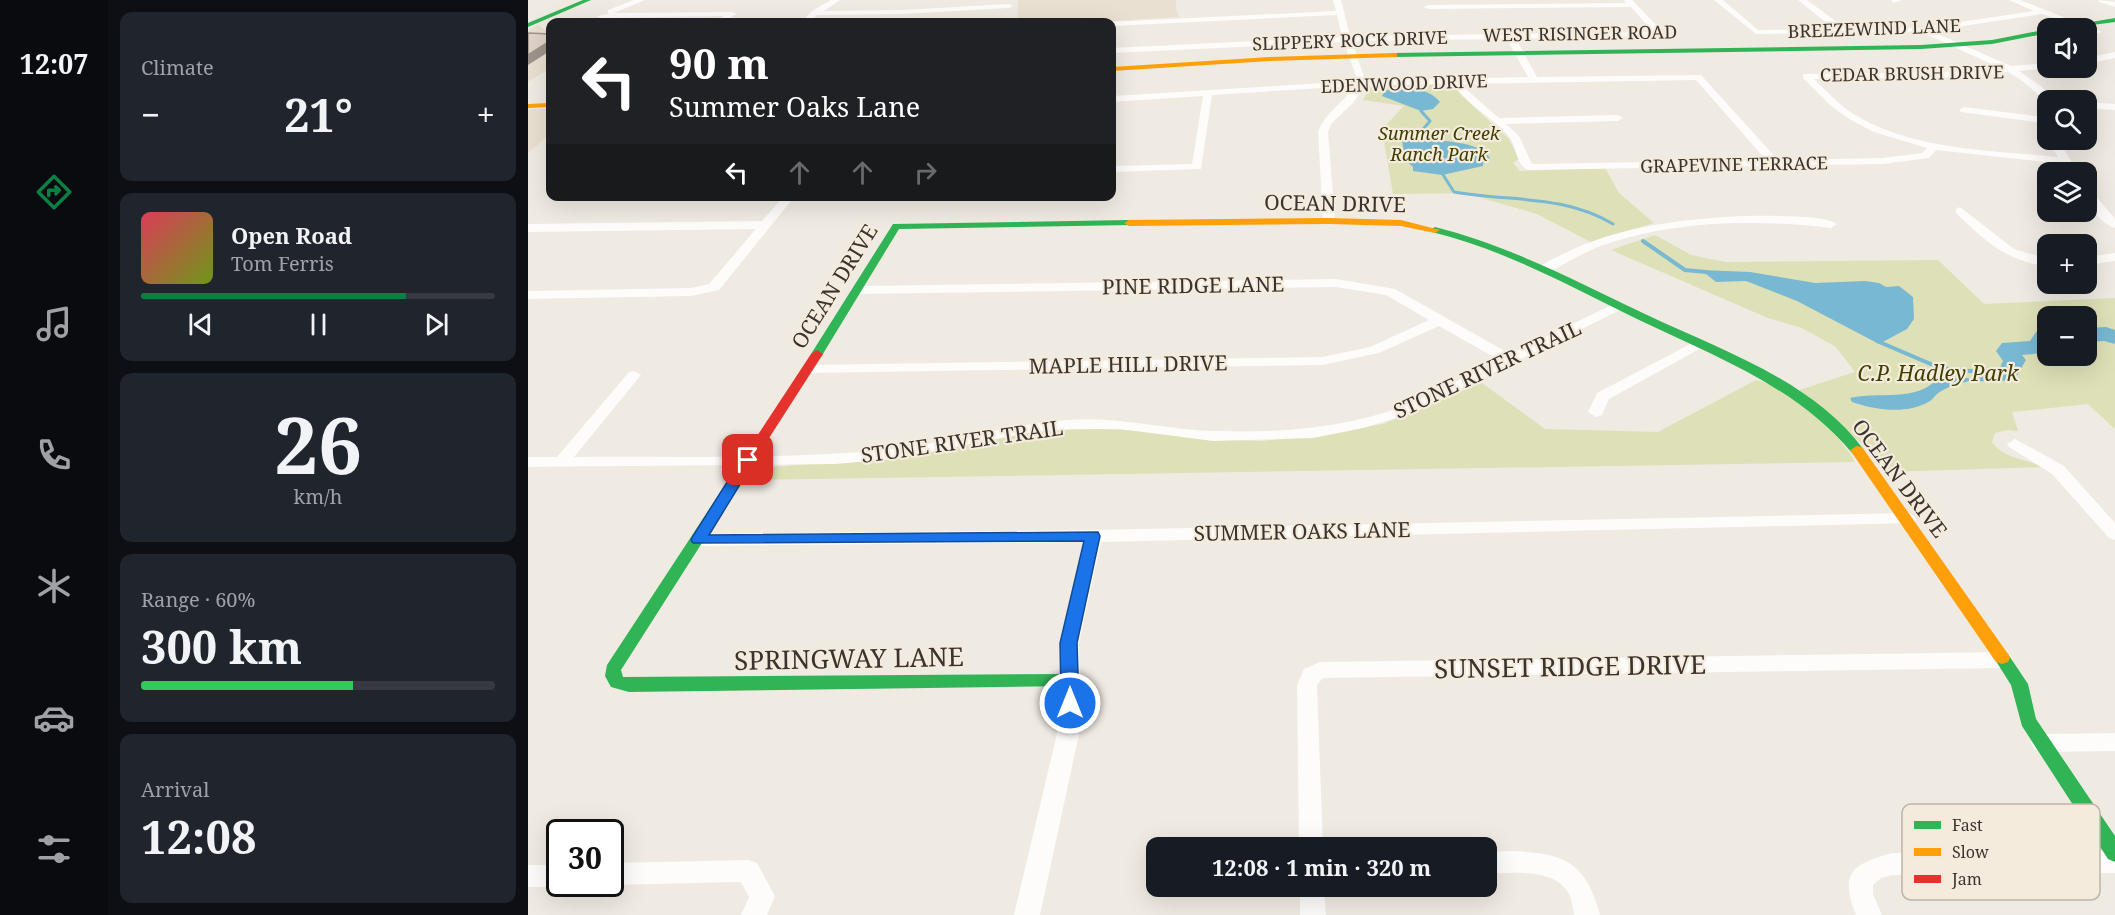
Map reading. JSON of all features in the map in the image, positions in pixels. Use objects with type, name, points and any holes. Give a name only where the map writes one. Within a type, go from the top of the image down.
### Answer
[{"type":"main road","points":[[528,16],[568,0]]},
{"type":"main road","points":[[528,25],[588,0]]},
{"type":"main road","points":[[2097,26],[2115,20]]},
{"type":"main road","points":[[2097,30],[2115,30]]},
{"type":"main road","name":"WEST RISINGER ROAD","points":[[1116,69],[1354,60],[1888,48],[1992,42],[2037,33]]},
{"type":"main road","name":"WEST RISINGER ROAD","points":[[1698,54],[1880,56],[1971,52],[2037,43]]},
{"type":"main road","name":"WEST RISINGER ROAD","points":[[1116,78],[1354,60]]},
{"type":"main road","points":[[528,97],[546,96]]},
{"type":"main road","points":[[528,106],[546,105]]},
{"type":"main road","name":"OCEAN DRIVE","points":[[629,685],[617,682],[613,676],[613,669],[808,369],[896,226],[1329,221],[1401,223],[1464,236],[1544,269],[1780,384],[1817,411],[1850,440],[2003,660],[2019,684],[2028,721],[2082,804]]},
{"type":"main road","name":"SPRINGWAY LANE","points":[[629,685],[1070,680]]},
{"type":"main road","name":"OCEAN DRIVE","points":[[2100,830],[2115,853]]},
{"type":"street","points":[[641,0],[601,16],[732,14],[726,18]]},
{"type":"street","points":[[810,18],[836,0]]},
{"type":"street","points":[[1329,221],[1323,132],[1326,123],[1358,92],[1361,83],[1361,76],[1347,39],[1337,0]]},
{"type":"street","name":"BREEZEWIND LANE","points":[[1718,0],[1756,32],[1920,30],[2040,12]]},
{"type":"street","points":[[1802,0],[1844,32]]},
{"type":"street","points":[[2013,0],[2056,18]]},
{"type":"street","points":[[2102,0],[2115,5]]},
{"type":"street","points":[[1431,17],[1426,4],[1631,2]]},
{"type":"street","name":"SLIPPERY ROCK DRIVE","points":[[1116,51],[1438,36],[1660,34],[1631,2]]},
{"type":"street","points":[[815,13],[1009,7]]},
{"type":"street","points":[[1116,24],[1339,13]]},
{"type":"street","points":[[1434,27],[1438,36]]},
{"type":"street","points":[[1920,30],[2012,71],[2032,83],[2038,90]]},
{"type":"street","points":[[1510,36],[1534,79]]},
{"type":"street","points":[[2097,59],[2115,55]]},
{"type":"street","name":"CEDAR BRUSH DRIVE","points":[[2037,68],[1944,75],[1806,76],[1852,118],[1890,134],[1934,146],[2064,161]]},
{"type":"street","name":"EDENWOOD DRIVE","points":[[1116,99],[1361,83],[1698,77],[1775,163]]},
{"type":"street","points":[[1456,80],[1464,93],[1497,121],[1618,118]]},
{"type":"street","points":[[1116,169],[1197,167],[1208,92]]},
{"type":"street","points":[[2097,106],[2115,108]]},
{"type":"street","points":[[1964,110],[2037,123]]},
{"type":"street","name":"GRAPEVINE TERRACE","points":[[1497,121],[1514,136],[1528,167],[1882,161],[1925,156],[1934,146]]},
{"type":"street","points":[[2058,150],[2064,161]]},
{"type":"street","points":[[528,295],[691,292],[714,287],[786,201]]},
{"type":"street","points":[[2097,206],[2108,220],[2115,224]]},
{"type":"street","points":[[1960,211],[2005,252],[2023,260],[2037,262]]},
{"type":"street","points":[[1544,269],[1600,242],[1677,223],[1797,219],[1832,224]]},
{"type":"street","points":[[528,228],[766,225]]},
{"type":"street","points":[[2097,260],[2115,258]]},
{"type":"street","name":"PINE RIDGE LANE","points":[[857,290],[1336,283],[1390,292],[1510,360]]},
{"type":"street","name":"STONE RIVER TRAIL","points":[[528,462],[835,459],[894,454],[1032,427],[1073,424],[1120,424],[1213,436],[1313,433],[1363,423],[1407,410],[1621,306]]},
{"type":"street","name":"MAPLE HILL DRIVE","points":[[808,369],[1322,361],[1374,350],[1440,320]]},
{"type":"street","points":[[1596,412],[1602,396],[1698,344]]},
{"type":"street","points":[[562,461],[634,375]]},
{"type":"street","points":[[2015,444],[2058,470],[2115,534]]},
{"type":"street","name":"SUMMER OAKS LANE","points":[[698,540],[1093,536],[1907,519]]},
{"type":"street","points":[[1027,915],[1070,725],[1069,643],[1093,536]]},
{"type":"street","name":"SUNSET RIDGE DRIVE","points":[[1311,837],[1307,685],[1311,675],[1320,670],[2003,660]]},
{"type":"street","points":[[2042,743],[2115,742]]},
{"type":"street","points":[[1497,863],[1518,862],[1549,866],[1567,874],[1581,891],[1587,915]]},
{"type":"street","points":[[2100,862],[2115,862]]},
{"type":"street","points":[[1869,915],[1860,894],[1861,880],[1874,869],[1902,864]]},
{"type":"street","points":[[624,874],[748,871],[762,896],[754,915]]},
{"type":"street","points":[[528,876],[546,876]]},
{"type":"street","points":[[1312,897],[1313,915]]},
{"type":"shaded area","points":[[1018,0],[1176,0],[1179,17],[1116,21],[1116,18],[1017,18]]},
{"type":"shaded area","points":[[538,25],[546,30],[546,71],[528,82],[528,30]]},
{"type":"shaded area","points":[[528,109],[546,109],[546,137],[528,153]]},
{"type":"green space","name":"Summer Creek Ranch Park","points":[[1453,84],[1460,94],[1509,139],[1519,159],[1513,163],[1520,171],[1605,168],[1619,193],[1654,223],[1591,242],[1537,214],[1464,193],[1393,194],[1383,136],[1386,125],[1404,106],[1363,100],[1372,85]]},
{"type":"green space","name":"C.P. Hadley Park","points":[[1655,235],[1691,255],[1725,262],[1938,260],[1984,304],[2115,298],[2115,429],[2088,404],[2012,412],[2018,431],[2008,430],[1995,433],[1992,442],[2009,455],[2044,467],[1886,472],[1866,447],[1799,390],[1855,372],[1836,347],[1802,328],[1768,318],[1611,250]]},
{"type":"green space","points":[[1756,380],[1783,392],[1812,413],[1838,438],[1855,462],[751,480],[758,468],[900,457],[1051,430],[1145,431],[1208,439],[1260,441],[1308,437],[1383,424],[1482,383],[1545,429],[1658,432]]},
{"type":"water","points":[[1390,89],[1424,91],[1440,102],[1433,109],[1421,111],[1382,96]]},
{"type":"water","points":[[1423,139],[1469,145],[1484,152],[1490,158],[1483,166],[1442,175],[1413,171],[1413,167],[1405,160],[1402,140]]},
{"type":"water","points":[[1701,270],[1750,272],[1815,283],[1865,281],[1879,283],[1886,287],[1899,286],[1913,297],[1914,319],[1907,329],[1879,344],[1797,301],[1746,281],[1716,282]]},
{"type":"water","points":[[1938,378],[1972,380],[1945,389],[1921,405],[1902,410],[1871,407],[1852,402],[1850,398],[1919,391]]},
{"type":"building","points":[[528,33],[546,34],[546,44],[528,55]]},
{"type":"waterway","points":[[1421,111],[1430,121],[1420,133],[1426,145]]},
{"type":"waterway","points":[[1440,170],[1454,192],[1555,203],[1594,214],[1613,224]]},
{"type":"waterway","points":[[1645,243],[1643,241],[1685,270],[1706,272]]},
{"type":"waterway","points":[[2097,334],[2115,337]]},
{"type":"waterway","points":[[1877,341],[1940,368],[1990,373]]},
{"type":"waterway","points":[[1990,373],[2007,374],[2015,360],[2007,351],[2010,348],[2037,347]]},
{"type":"waterway","points":[[1972,380],[1997,378],[1998,374]]},
{"type":"traffic: fast","points":[[528,25],[588,0]]},
{"type":"traffic: fast","points":[[2097,23],[2115,20]]},
{"type":"traffic: fast","points":[[1394,55],[1921,47],[1992,42],[2037,33]]},
{"type":"traffic: fast","points":[[817,354],[896,226],[1129,223]]},
{"type":"traffic: fast","points":[[1435,230],[1514,255],[1758,372],[1814,407],[1838,428],[1857,450]]},
{"type":"traffic: fast","points":[[730,488],[613,669],[613,676],[617,682],[629,685],[1070,680]]},
{"type":"traffic: fast","points":[[2002,658],[2019,684],[2028,721],[2083,804]]},
{"type":"traffic: fast","points":[[2100,830],[2115,853]]},
{"type":"traffic: slow","points":[[1116,69],[1270,59],[1394,55]]},
{"type":"traffic: slow","points":[[528,106],[546,105]]},
{"type":"traffic: slow","points":[[1129,223],[1329,221],[1401,223],[1435,230]]},
{"type":"traffic: slow","points":[[1857,450],[2002,658]]},
{"type":"traffic: jam","points":[[730,488],[817,354]]},
{"type":"route","points":[[748,460],[698,540],[1093,536],[1085,560],[1069,643],[1070,703]]}]
